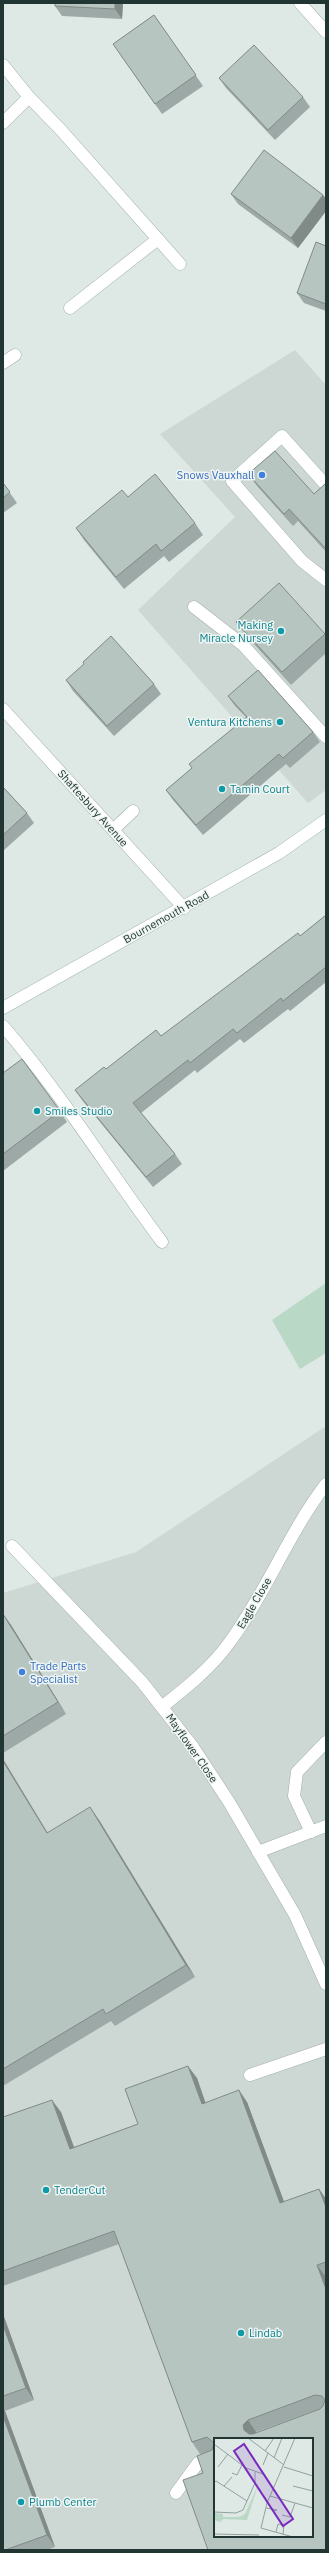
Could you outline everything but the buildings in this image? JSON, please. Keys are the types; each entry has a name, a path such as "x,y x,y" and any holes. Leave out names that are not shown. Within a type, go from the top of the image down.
{"street":[{"path":"300,3 326,32"},
{"path":"3,65 29,97 60,129 180,264"},
{"path":"3,123 29,97"},
{"path":"70,308 158,240"},
{"path":"3,363 15,355"},
{"path":"324,483 282,436 232,481 302,562 326,580"},
{"path":"194,607 243,645 326,737"},
{"name":"Shaftesbury Avenue","path":"3,709 184,908"},
{"path":"113,830 133,811"},
{"name":"Bournemouth Road","path":"3,1008 184,908 278,853 326,820"},
{"path":"3,1026 38,1066 116,1181 162,1242"},
{"name":"Eagle Close","path":"163,1706 211,1666 229,1644 246,1619 304,1514 326,1484"},
{"name":"Mayflower Close","path":"12,1546 79,1615 163,1706 229,1802 295,1916 326,1984"},
{"path":"311,1832 294,1796 297,1772 326,1742"},
{"path":"258,1852 326,1826"},
{"path":"250,2075 326,2050"},
{"path":"176,2493 198,2463 214,2457"}],"shaded area":[{"path":"295,350 326,385 326,790 308,803 138,610 235,517 160,434"},
{"path":"326,1426 326,2550 3,2550 3,1593 136,1552"}],"green space":[{"path":"326,1283 326,1353 300,1369 272,1320"}],"place":[{"name":"Snows Vauxhall","path":"262,475"},
{"name":"Making Miracle Nursey","path":"281,631"},
{"name":"Ventura Kitchens","path":"280,722"},
{"name":"Tamin Court","path":"222,789"},
{"name":"Smiles Studio","path":"37,1111"},
{"name":"Trade Parts Specialist","path":"22,1672"},
{"name":"TenderCut","path":"46,2190"},
{"name":"Lindab","path":"241,2333"},
{"name":"Plumb Center","path":"21,2502"}]}
